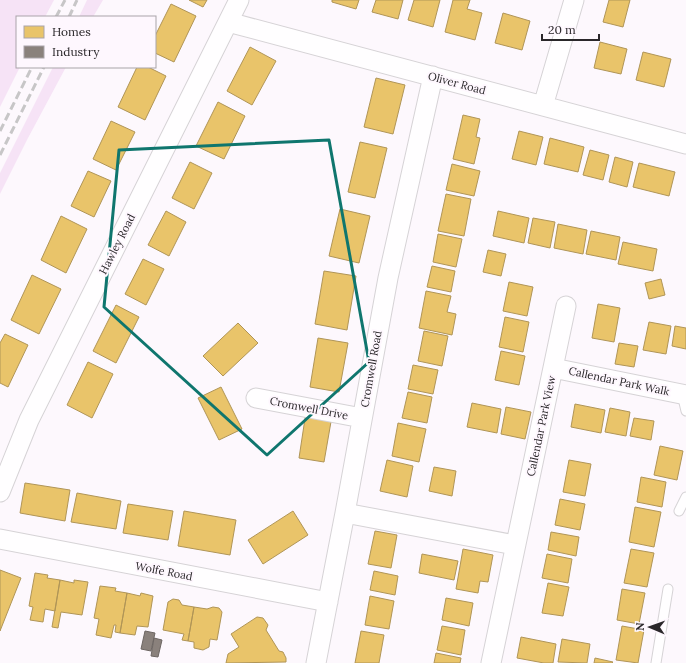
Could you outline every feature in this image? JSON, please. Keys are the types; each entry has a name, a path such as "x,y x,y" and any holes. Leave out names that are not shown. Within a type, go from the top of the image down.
{"street":[{"name":"Hawley Road","path":"0,492 29,420 239,0"},
{"path":"543,106 574,0"},
{"name":"Oliver Road","path":"228,22 686,144"},
{"name":"Cromwell Road","path":"316,663 388,278 433,76"},
{"name":"Callendar Park View","path":"490,663 566,306"},
{"name":"Callendar Park Walk","path":"553,368 685,400"},
{"name":"Cromwell Drive","path":"256,398 362,418"},
{"path":"345,513 515,545"},
{"name":"Wolfe Road","path":"0,539 328,602"}],"lane":[{"path":"678,511 686,496"},
{"path":"656,663 668,589"}],"highlighted area":[{"path":"329,140 369,362 267,455 104,307 119,150"}],"shaded area":[{"path":"0,0 54,0 46,16 16,16 16,68 20,68 0,107"},
{"path":"87,0 103,0 94,16 79,16"},
{"path":"52,68 65,68 0,194 0,173"}],"building: Homes":[{"path":"189,0 207,0 203,7"},
{"path":"332,0 359,0 356,9 332,2"},
{"path":"376,0 403,0 398,19 372,12"},
{"path":"414,0 440,0 433,27 408,20"},
{"path":"453,0 470,0 467,9 482,13 475,40 445,32"},
{"path":"609,0 630,0 623,27 603,22"},
{"path":"171,4 196,16 174,62 156,53 156,34"},
{"path":"503,13 530,21 522,50 495,43"},
{"path":"600,42 627,49 621,74 594,68"},
{"path":"250,47 276,61 252,105 227,91"},
{"path":"643,52 671,59 664,87 636,80"},
{"path":"137,68 150,68 166,76 145,120 118,107"},
{"path":"376,78 405,85 393,134 364,127"},
{"path":"218,102 245,116 224,159 196,146"},
{"path":"463,115 480,119 476,137 480,138 474,164 453,159"},
{"path":"111,121 135,132 116,170 93,159"},
{"path":"519,131 543,137 536,165 512,159"},
{"path":"550,138 584,147 578,172 544,164"},
{"path":"360,142 387,148 375,198 348,192"},
{"path":"590,150 609,155 603,180 583,175"},
{"path":"615,157 633,162 627,187 609,182"},
{"path":"190,162 212,173 194,209 172,198"},
{"path":"639,163 675,172 669,196 633,187"},
{"path":"452,164 480,171 474,196 446,190"},
{"path":"88,171 111,181 94,217 71,206"},
{"path":"446,194 471,199 464,236 438,231"},
{"path":"340,209 370,216 359,263 329,256"},
{"path":"166,211 186,222 169,256 148,245"},
{"path":"498,211 529,218 524,243 493,236"},
{"path":"61,216 87,229 66,273 41,260"},
{"path":"533,218 555,222 550,248 528,243"},
{"path":"558,224 587,230 583,254 554,248"},
{"path":"591,231 620,237 616,260 586,254"},
{"path":"438,234 462,239 456,267 433,262"},
{"path":"623,242 657,249 653,271 618,264"},
{"path":"488,250 506,254 501,276 483,272"},
{"path":"143,259 164,269 146,305 125,294"},
{"path":"432,266 455,271 451,292 427,287"},
{"path":"324,271 356,276 347,330 315,324"},
{"path":"32,275 61,289 39,334 11,320"},
{"path":"661,279 665,295 649,299 645,283"},
{"path":"509,282 533,287 527,316 503,311"},
{"path":"426,291 451,296 447,312 456,314 452,335 419,328"},
{"path":"598,304 620,308 614,342 592,338"},
{"path":"116,305 139,317 116,363 93,351"},
{"path":"505,317 529,322 523,352 499,347"},
{"path":"649,322 671,326 666,354 643,350"},
{"path":"238,323 258,343 223,376 203,356"},
{"path":"675,326 686,328 686,349 672,346"},
{"path":"424,331 448,336 442,366 418,361"},
{"path":"5,334 28,345 8,387 0,383 0,343"},
{"path":"318,338 348,343 339,392 310,387"},
{"path":"619,343 638,346 634,367 615,364"},
{"path":"501,351 525,356 519,385 495,380"},
{"path":"88,362 113,374 92,418 67,405"},
{"path":"413,365 438,370 433,394 408,389"},
{"path":"221,387 242,429 219,440 198,398"},
{"path":"408,392 432,397 427,423 402,418"},
{"path":"472,403 501,409 497,433 467,427"},
{"path":"575,404 605,410 601,433 571,427"},
{"path":"506,407 531,412 525,439 501,434"},
{"path":"610,408 630,412 626,436 605,432"},
{"path":"306,412 332,416 324,462 299,458"},
{"path":"634,418 654,421 651,440 630,436"},
{"path":"398,423 426,429 419,462 392,456"},
{"path":"660,446 683,451 677,480 654,475"},
{"path":"387,460 413,466 407,497 380,491"},
{"path":"569,460 591,464 585,496 563,492"},
{"path":"434,467 456,471 452,496 429,491"},
{"path":"641,477 666,482 662,507 637,502"},
{"path":"25,483 70,490 65,521 20,513"},
{"path":"77,493 121,501 116,529 71,522"},
{"path":"560,499 585,504 580,530 555,525"},
{"path":"128,504 173,511 168,540 123,533"},
{"path":"635,507 661,512 654,547 629,542"},
{"path":"184,511 236,520 230,555 178,546"},
{"path":"293,511 308,535 263,564 248,540"},
{"path":"375,531 397,535 391,568 368,564"},
{"path":"551,532 579,537 576,556 548,550"},
{"path":"463,549 493,555 488,582 480,581 478,593 456,589"},
{"path":"631,549 654,553 647,587 624,583"},
{"path":"422,554 458,561 454,580 419,573"},
{"path":"547,554 572,559 568,583 542,578"},
{"path":"0,570 21,578 0,631"},
{"path":"374,571 398,576 395,595 370,590"},
{"path":"35,573 48,575 47,578 60,580 55,611 45,609 43,622 30,620 33,607 29,606"},
{"path":"60,580 74,583 74,580 88,582 82,615 61,612 58,628 52,627"},
{"path":"548,583 569,587 563,616 542,613"},
{"path":"100,586 116,588 115,591 127,593 120,633 115,632 116,625 114,625 111,638 96,635 99,619 94,618"},
{"path":"622,589 645,593 639,624 617,620"},
{"path":"127,593 140,596 141,593 153,596 148,627 137,626 135,635 120,633"},
{"path":"370,596 394,601 389,629 365,625"},
{"path":"446,598 473,603 469,626 442,620"},
{"path":"173,599 179,600 182,605 194,607 188,641 182,640 184,634 163,630 168,602"},
{"path":"194,607 207,609 213,607 219,608 222,612 217,640 210,639 209,647 203,650 194,648 194,642 188,641"},
{"path":"257,617 263,618 268,625 266,630 279,651 283,652 286,662 226,663 228,654 239,647 231,634"},
{"path":"442,626 465,630 461,655 437,650"},
{"path":"622,626 644,630 638,663 616,660"},
{"path":"361,631 384,635 379,663 355,663"},
{"path":"521,637 556,644 553,663 544,663 517,658"},
{"path":"562,639 590,644 587,663 558,662"},
{"path":"436,653 461,658 460,663 434,663"},
{"path":"595,658 613,662 594,663"}],"building: Industry":[{"path":"145,631 155,633 151,651 141,649"},
{"path":"154,638 162,640 158,657 151,656"}],"railway":[{"path":"57,16 65,0"},
{"path":"69,16 77,0"},
{"path":"0,131 32,68"},
{"path":"0,155 44,68"}]}
